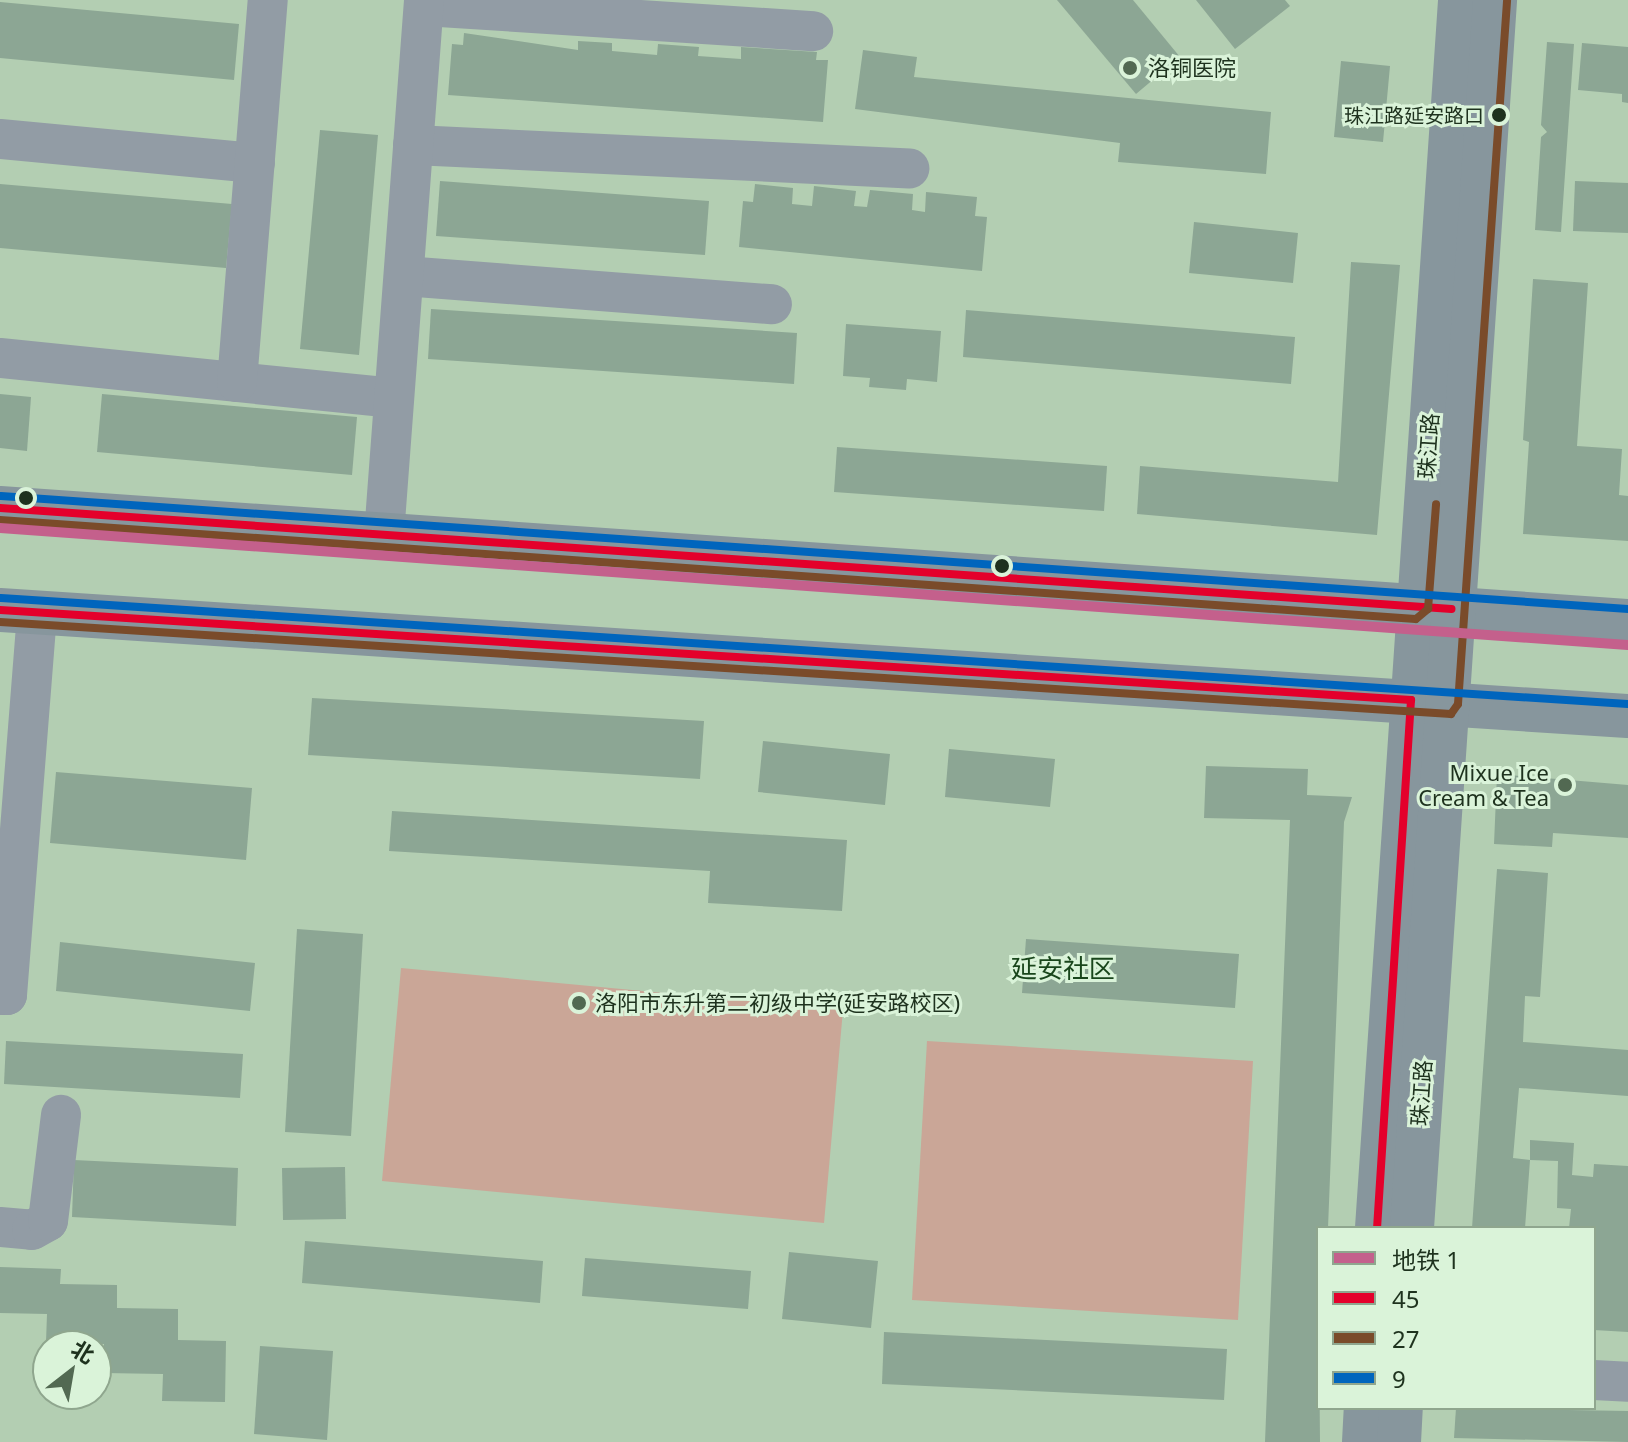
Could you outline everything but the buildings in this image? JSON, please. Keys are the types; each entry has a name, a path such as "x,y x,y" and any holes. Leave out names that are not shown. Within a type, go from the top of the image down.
{"main road":[{"name":"珠江路","path":"1412,1226 1429,701 1460,0"},
{"name":"珠江路","path":"1434,608 1495,0"},
{"path":"0,508 1628,621"},
{"path":"18,611 1628,716"},
{"name":"珠江路","path":"1377,1226 1429,701"},
{"path":"1364,1442 1366,1410"},
{"path":"1399,1442 1401,1410"}],"street":[{"path":"237,382 268,0"},
{"path":"384,535 424,3 813,31"},
{"path":"0,139 255,163"},
{"path":"413,145 909,168"},
{"path":"404,276 772,304"},
{"path":"0,358 394,398"},
{"path":"0,995 7,995 18,611"},
{"path":"0,1227 32,1230 48,1221 61,1115"},
{"path":"1596,1380 1628,1382"}],"shaded area":[{"path":"401,968 843,1010 824,1223 382,1181"},
{"path":"927,1041 1253,1061 1238,1320 912,1300"}],"metro line":[{"name":"1","path":"0,528 1628,645"}],"transit line":[{"name":"27","path":"0,622 1451,714 1458,704 1507,1"},
{"name":"9","path":"1,496 1628,609"},
{"name":"27","path":"0,520 1416,619 1428,609 1436,504"},
{"name":"45","path":"0,508 1451,609"},
{"name":"9","path":"1,598 1628,704"},
{"name":"45","path":"0,610 1411,700 1377,1226"}],"place":[{"name":"洛铜医院","path":"1130,68"},
{"name":"珠江路延安路口","path":"1499,115"},
{"name":"Mixue Ice Cream & Tea","path":"1565,785"},
{"name":"洛阳市东升第二初级中学(延安路校区)","path":"579,1003"}],"district":[{"name":"延安社区","path":"1063,969"}]}
